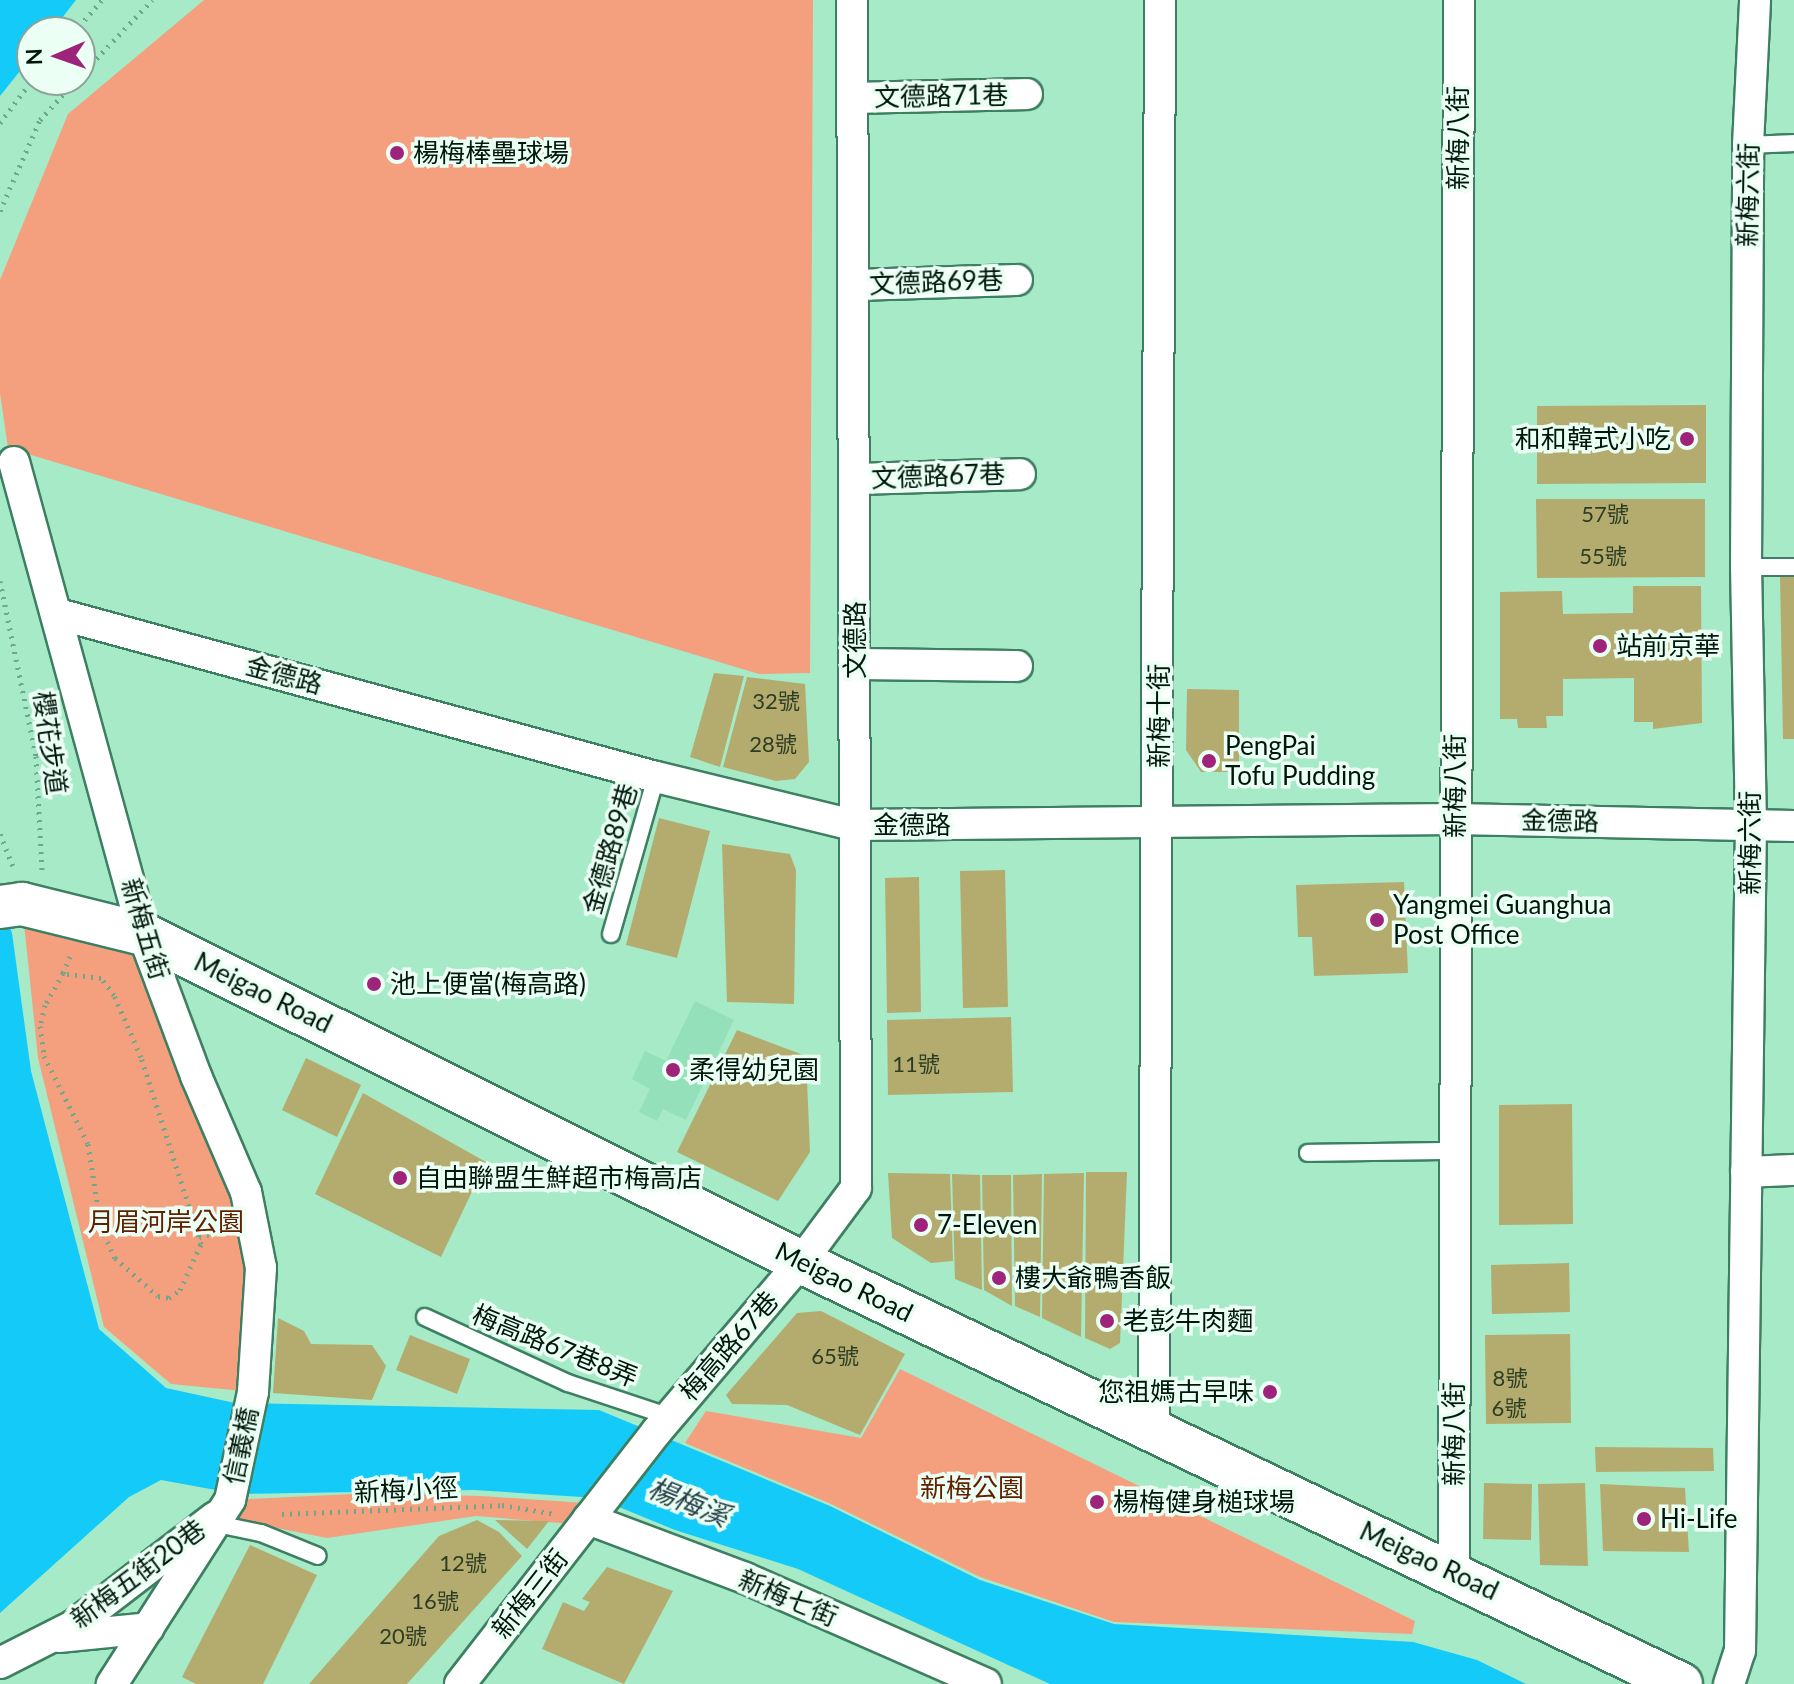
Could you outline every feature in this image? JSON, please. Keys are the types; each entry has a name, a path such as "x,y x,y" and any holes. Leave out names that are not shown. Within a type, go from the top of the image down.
{"street":[{"name":"文德路","path":"801,1262 856,1188 853,825 855,98 852,0"},
{"name":"新梅十街","path":"1154,1432 1159,825 1160,0"},
{"name":"新梅八街","path":"1454,1571 1459,0"},
{"name":"新梅六街","path":"1729,1684 1740,1651 1751,826 1746,567 1748,145 1755,0"},
{"name":"文德路71巷","path":"855,98 1027,94"},
{"name":"文德路69巷","path":"855,285 1017,280"},
{"name":"新梅五街","path":"14,462 143,934 196,1076 246,1192 261,1268 253,1392"},
{"name":"文德路67巷","path":"855,479 1020,474"},
{"name":"金德路","path":"58,614 656,777 853,825 1159,825 1455,819 1794,826"},
{"path":"855,664 1017,666"},
{"name":"Meigao Road","path":"39,910 143,934 801,1262 1154,1432 1454,1571 1681,1684"},
{"path":"1746,1172 1794,1170"},
{"name":"梅高路67巷","path":"594,1512 662,1423 801,1262"},
{"name":"信義橋","path":"224,1511 253,1392"},
{"path":"112,1684 224,1511"},
{"name":"新梅五街20巷","path":"0,1663 73,1626 224,1511"},
{"name":"新梅三街","path":"460,1684 594,1512"},
{"name":"新梅七街","path":"594,1512 986,1684"},
{"name":"新梅五街20巷","path":"49,1638 149,1628"}],"lane":[{"path":"1748,145 1794,143"},
{"path":"1746,567 1794,567"},
{"name":"金德路89巷","path":"611,934 656,777"},
{"path":"1308,1153 1454,1151"},
{"name":"梅高路67巷8弄","path":"425,1317 662,1423"},
{"path":"224,1511 261,1533 318,1556"}],"path":[{"path":"88,16 102,0"},
{"path":"96,59 152,0"},
{"path":"0,123 20,96"},
{"path":"0,211 40,120 62,96"},
{"name":"櫻花步道","path":"0,581 36,756 41,867 39,910"},
{"path":"39,910 63,973 40,1026 44,1056 88,1144 101,1227 115,1258 158,1296 169,1298 180,1290 201,1244 182,1182 141,1057 114,995 101,978 63,973"},
{"name":"新梅小徑","path":"224,1511 362,1514 502,1505 594,1512"}],"shaded area":[{"name":"柔得幼兒園","path":"695,1001 734,1020 686,1120 663,1109 657,1121 639,1112 650,1089 632,1079 645,1051 666,1061"}],"green space":[{"path":"204,0 813,0 810,673 759,674 8,448 0,393 0,280 68,114 89,96 96,96 96,91"},
{"name":"月眉河岸公園","path":"22,904 143,934 246,1192 253,1392 171,1384 104,1327 38,1058"},
{"name":"新梅公園","path":"900,1369 1415,1621 1412,1634 1114,1622 980,1577 831,1504 685,1443 706,1411 861,1438"},
{"path":"373,1493 600,1504 584,1525 476,1516 327,1538 221,1517 230,1500"}],"water":[{"path":"0,0 76,0 64,16 16,16 16,76 0,96"},
{"name":"楊梅溪","path":"0,899 12,933 31,1071 99,1329 166,1388 235,1403 599,1410 830,1506 980,1580 1114,1624 1413,1642 1477,1660 1526,1684 1050,1684 798,1569 675,1530 597,1498 474,1490 238,1494 161,1480 129,1497 0,1613"}],"building":[{"path":"1706,405 1706,483 1537,484 1537,406"},
{"path":"1536,499 1705,499 1705,577 1537,578"},
{"path":"1780,577 1794,577 1794,739 1783,739"},
{"name":"站前京華","path":"1633,586 1701,586 1702,723 1653,729 1653,722 1634,722 1634,678 1563,679 1563,716 1546,716 1547,728 1518,728 1517,719 1500,719 1500,592 1562,591 1563,614 1633,613"},
{"path":"714,673 744,676 720,767 690,757"},
{"path":"747,677 805,684 809,762 795,779 776,781 723,767"},
{"path":"1187,689 1239,690 1239,772 1201,772 1186,750"},
{"path":"659,818 710,831 677,958 626,945"},
{"path":"722,844 790,854 796,870 794,1004 727,1002"},
{"path":"1005,870 1008,1007 963,1008 960,871"},
{"path":"919,877 921,1012 887,1013 885,878"},
{"path":"1404,882 1408,973 1314,976 1312,937 1298,937 1296,885"},
{"path":"1011,1017 1013,1092 888,1095 887,1020"},
{"path":"737,1030 806,1056 810,1152 778,1201 677,1152"},
{"path":"306,1058 361,1085 337,1137 282,1110"},
{"name":"自由聯盟生鮮超市梅高店","path":"363,1093 486,1162 441,1257 315,1194"},
{"path":"1572,1104 1573,1224 1499,1225 1499,1105"},
{"path":"1086,1172 1127,1172 1120,1343 1110,1349 1085,1338"},
{"name":"7-Eleven","path":"888,1173 950,1174 953,1261 931,1263 892,1238"},
{"path":"1084,1173 1081,1337 1042,1318 1044,1174"},
{"path":"952,1174 980,1175 982,1290 955,1279"},
{"path":"1042,1174 1040,1317 1015,1306 1013,1175"},
{"path":"982,1175 1011,1175 1012,1306 984,1290"},
{"path":"1569,1263 1570,1312 1492,1314 1491,1265"},
{"path":"821,1311 905,1354 860,1435 787,1405 732,1404 726,1395 797,1313"},
{"path":"278,1318 304,1331 311,1344 372,1345 386,1366 372,1400 273,1393"},
{"path":"1570,1334 1571,1423 1486,1424 1485,1335"},
{"path":"410,1335 470,1359 457,1394 396,1370"},
{"path":"1595,1447 1713,1448 1714,1471 1596,1472"},
{"path":"1484,1483 1532,1484 1531,1540 1483,1539"},
{"path":"1585,1483 1588,1566 1540,1565 1538,1484"},
{"name":"Hi-Life","path":"1600,1484 1685,1488 1689,1552 1603,1551"},
{"path":"477,1520 499,1532 522,1556 407,1684 309,1684 439,1536"},
{"path":"495,1520 549,1521 527,1549"},
{"path":"250,1545 317,1575 263,1684 196,1684 182,1677"},
{"path":"607,1567 673,1591 624,1684 542,1649 563,1602 584,1611 590,1602 582,1599"}],"place":[{"name":"楊梅棒壘球場","path":"397,153"},
{"name":"和和韓式小吃","path":"1687,439"},
{"name":"站前京華","path":"1600,646"},
{"name":"PengPai Tofu Pudding","path":"1209,761"},
{"name":"Yangmei Guanghua Post Office","path":"1377,920"},
{"name":"池上便當(梅高路)","path":"374,984"},
{"name":"柔得幼兒園","path":"673,1070"},
{"name":"自由聯盟生鮮超市梅高店","path":"400,1178"},
{"name":"7-Eleven","path":"921,1225"},
{"name":"樓大爺鴨香飯","path":"999,1278"},
{"name":"老彭牛肉麵","path":"1107,1321"},
{"name":"您祖媽古早味","path":"1270,1392"},
{"name":"楊梅健身槌球場","path":"1097,1502"},
{"name":"Hi-Life","path":"1644,1519"}]}
